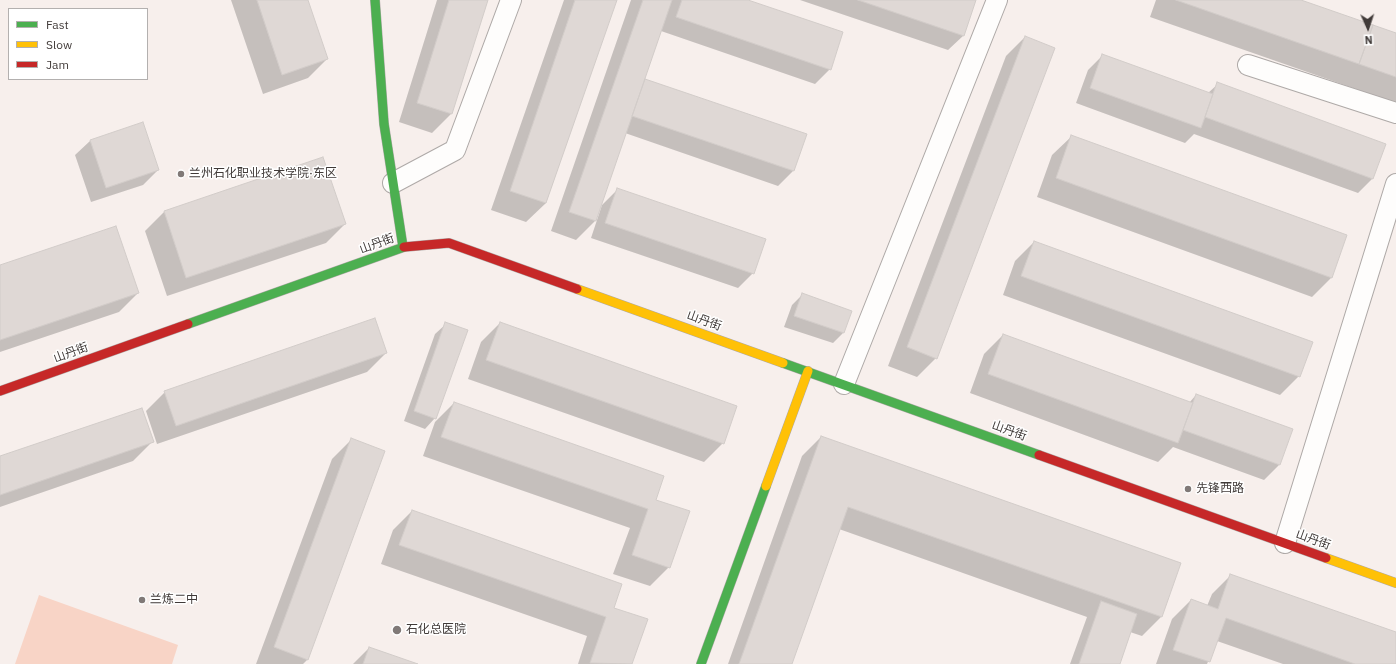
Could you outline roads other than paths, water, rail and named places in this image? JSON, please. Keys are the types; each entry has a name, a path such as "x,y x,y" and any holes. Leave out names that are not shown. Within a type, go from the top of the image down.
{"street":[{"path":"375,0 384,124 403,248"},
{"path":"393,183 455,150 511,0"},
{"path":"844,384 997,0"},
{"path":"1248,65 1396,113"},
{"path":"1285,543 1396,184"},
{"name":"山丹街","path":"0,391 403,248 450,243 1396,583"},
{"path":"702,664 808,372"}],"place":[{"name":"兰州石化职业技术学院·东区","path":"181,174"},
{"name":"先锋西路","path":"1188,489"},
{"name":"兰炼二中","path":"142,600"},
{"name":"石化总医院","path":"397,630"}]}
